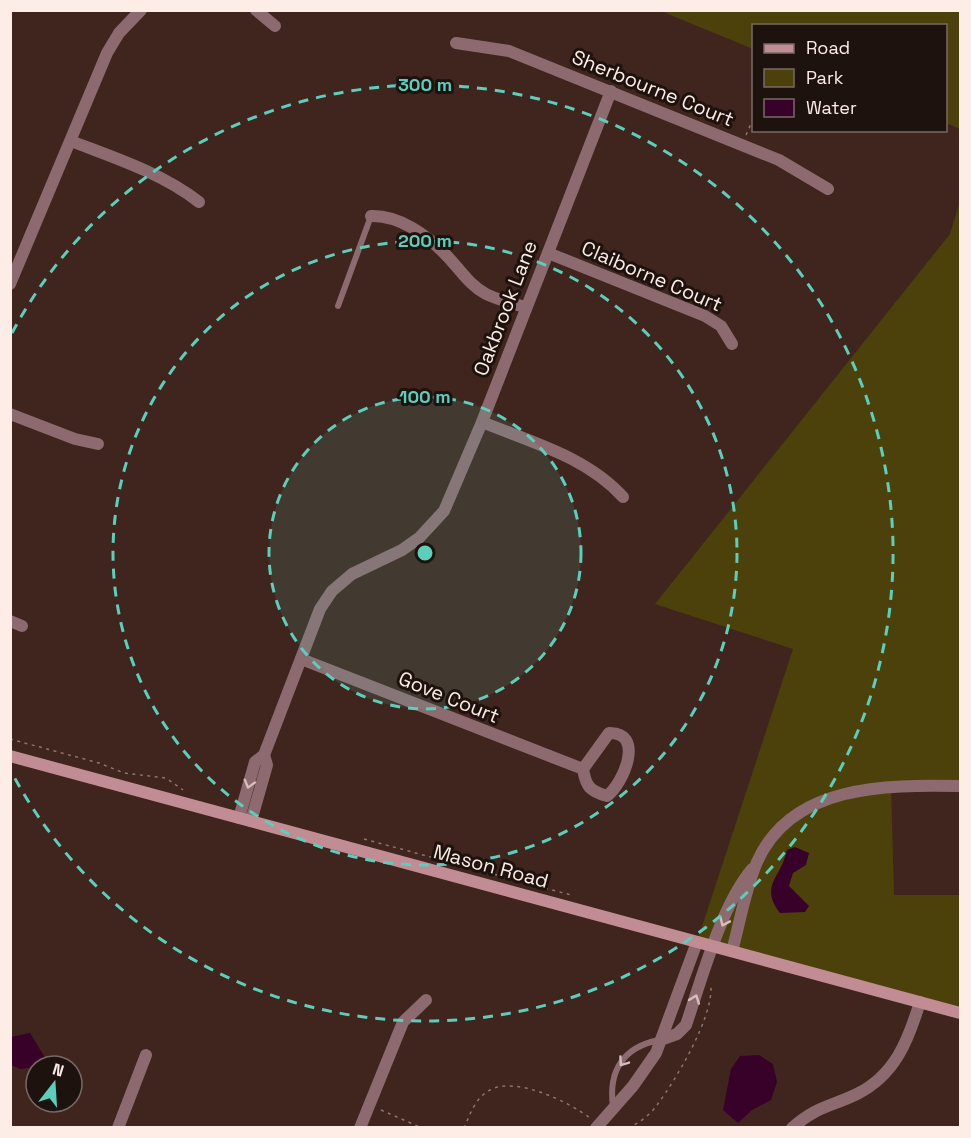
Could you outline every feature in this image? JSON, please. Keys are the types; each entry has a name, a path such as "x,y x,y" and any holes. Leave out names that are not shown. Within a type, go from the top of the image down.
{"main road":[{"name":"Mason Road","path":"10,756 960,1013"}],"street":[{"path":"11,280 107,53 119,33 141,10"},
{"path":"256,10 275,26"},
{"name":"Sherbourne Court","path":"456,43 509,51 779,160 828,189"},
{"name":"Oakbrook Lane","path":"245,820 267,765 264,755 320,609 332,591 352,574 402,550 419,538 444,511 482,422 610,91"},
{"path":"71,141 160,177 181,188 199,202"},
{"path":"371,216 385,215 398,219 445,254 464,276 485,293 525,307"},
{"name":"Claiborne Court","path":"548,253 705,316 721,326 732,344"},
{"path":"10,414 75,440 99,444"},
{"path":"482,422 590,467 623,497"},
{"name":"Gove Court","path":"301,659 583,769"},
{"path":"620,732 626,737 630,750 615,790 607,796 591,791 585,783 583,769 609,733 620,732"},
{"path":"732,951 757,863 764,849 786,825 833,797 871,787 960,786"},
{"path":"663,1039 677,1034 686,1025 714,946 742,881 757,863"},
{"path":"597,1126 647,1067 663,1039 697,942"},
{"path":"360,1128 403,1022 426,1000"},
{"path":"792,1128 809,1113 873,1085 889,1070 909,1038 920,1002"},
{"path":"118,1128 146,1055"}],"lane":[{"path":"338,306 371,216"},
{"path":"614,1108 611,1087 620,1065 638,1046 663,1039"}],"path":[{"path":"743,145 752,120"},
{"path":"10,739 99,763 124,773 166,778 190,792"},
{"path":"628,1128 638,1123 656,1107 692,1049 710,1006 711,980"},
{"path":"464,1128 479,1098 490,1089 509,1084 550,1096 582,1112 597,1126"},
{"path":"369,1105 422,1128"}],"green space":[{"path":"661,11 960,11 960,129 947,123 947,24 752,24 752,49"},
{"path":"960,201 960,786 891,787 894,895 960,895 960,1013 697,942 793,649 655,604 950,234"}],"water":[{"path":"795,847 809,853 806,865 793,873 789,886 809,906 805,912 780,913 771,896 771,889 787,850"},
{"path":"30,1033 43,1054 24,1054 24,1069 11,1065 11,1037"},
{"path":"759,1055 773,1064 777,1082 771,1100 752,1110 738,1123 723,1110 731,1069 740,1056"}]}
